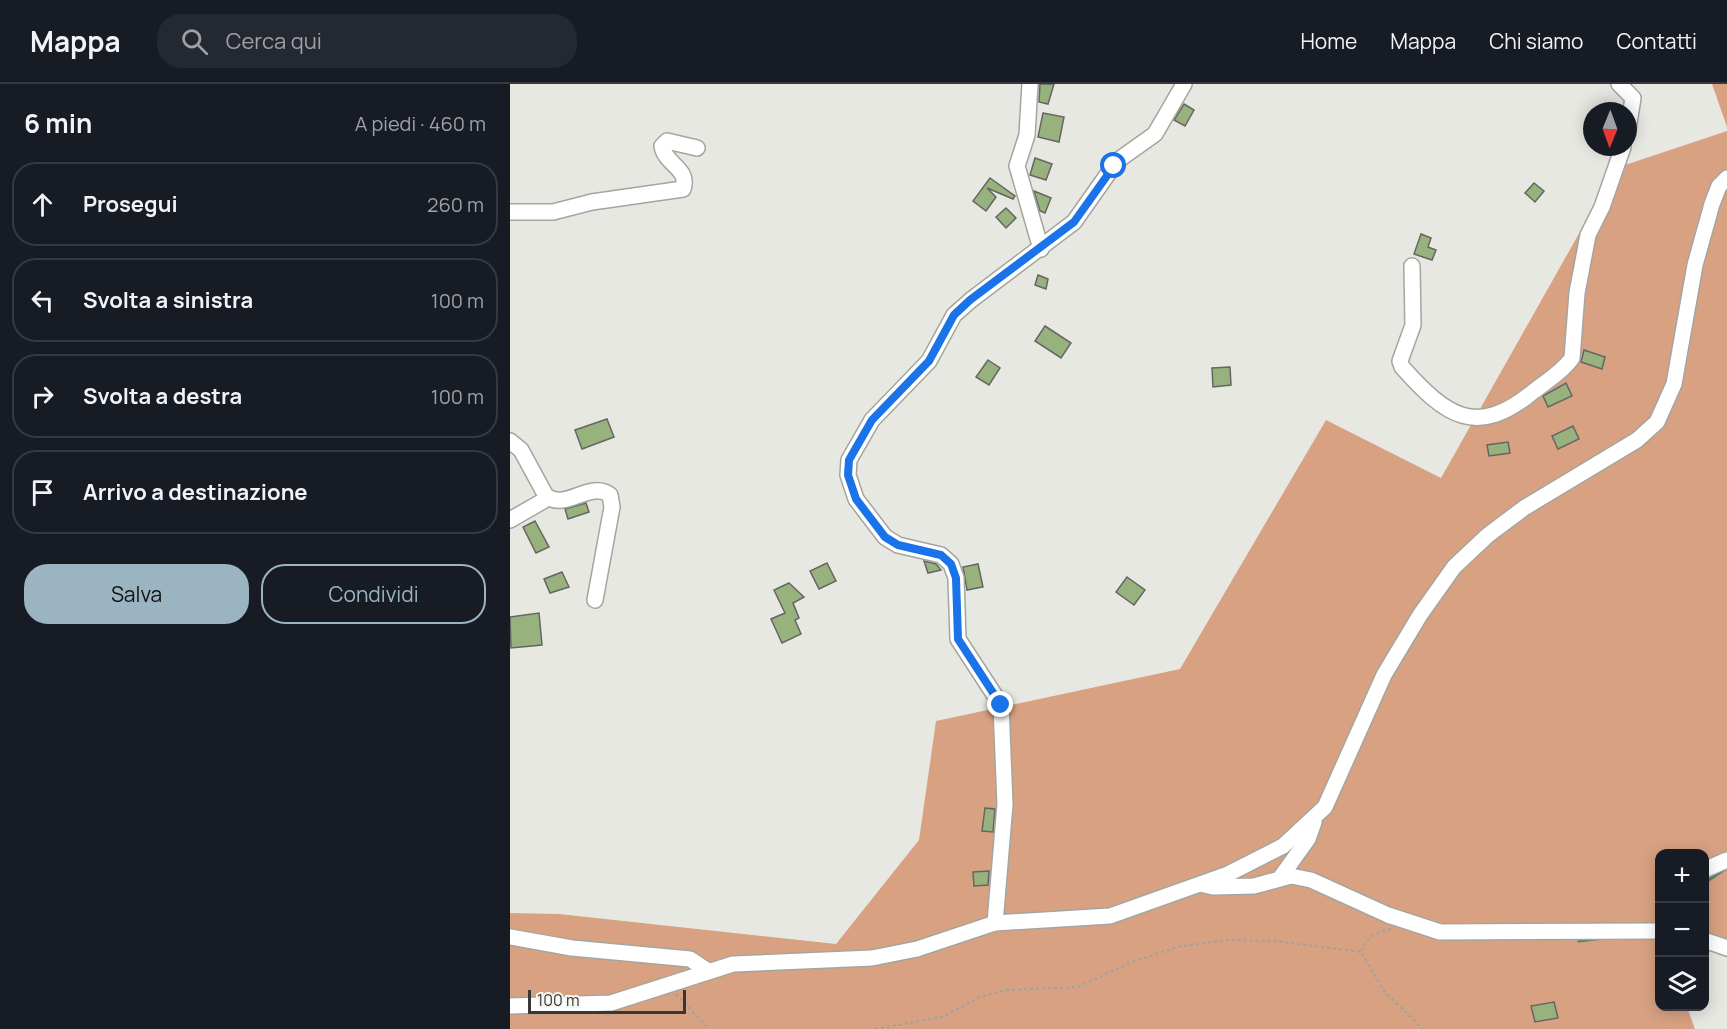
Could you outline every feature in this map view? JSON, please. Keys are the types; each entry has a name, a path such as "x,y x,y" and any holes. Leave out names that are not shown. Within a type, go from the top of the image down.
{"street":[{"path":"1030,84 1027,135 1017,166 1041,249"},
{"path":"994,923 1005,804 1001,705 958,639 956,578 951,564 941,555 898,545 885,537 856,499 850,484 848,467 852,452 865,429 879,411 923,368 954,315 970,300 1041,249 1074,222 1122,155 1155,134 1184,84"},
{"path":"1619,84 1633,98 1632,102"},
{"path":"510,212 553,212 592,202 683,189 686,181 683,173 663,155 662,146 667,141 698,148"},
{"path":"1412,266 1413,325 1400,362 1402,367 1429,397 1467,417 1481,419 1514,408 1572,358 1577,293 1588,236 1602,207 1620,156"},
{"path":"510,1006 611,1003 670,986 708,971 751,962 872,958 917,949 994,923 1110,916 1199,884 1267,856 1314,819 1334,791 1384,675 1420,615 1454,567 1524,508 1637,440 1657,422 1674,384 1695,265 1712,204 1719,186 1727,178"},
{"path":"510,441 521,450 546,496 559,501 597,490 604,490 610,495 612,507 595,600"},
{"path":"510,520 543,501 546,496"},
{"path":"1280,878 1308,839 1314,819"},
{"path":"1709,868 1727,860"},
{"path":"1199,884 1213,887 1254,886 1280,878 1311,880 1388,915 1440,932 1655,931"},
{"path":"510,937 572,948 690,959 708,971"},
{"path":"1709,942 1727,948"}],"path":[{"path":"1361,952 1365,941 1379,932 1396,928"},
{"path":"875,1029 942,1017 980,997 1006,990 1078,987 1129,963 1176,947 1226,940 1274,941 1361,952"},
{"path":"1361,952 1384,991 1423,1029"},
{"path":"670,986 683,1004 709,1029"}],"shaded area":[{"path":"1712,84 1727,84 1727,127"},
{"path":"1727,131 1727,944 1709,937 1709,849 1655,849 1655,1011 1688,1011 1695,1029 510,1029 510,913 559,914 836,944 919,840 936,721 1180,669 1326,420 1441,478 1616,168"}],"building":[{"path":"1040,84 1054,84 1048,104 1039,102"},
{"path":"1184,104 1194,110 1185,126 1174,120"},
{"path":"1043,113 1064,117 1059,142 1038,137"},
{"path":"1035,158 1052,164 1046,180 1030,175"},
{"path":"990,178 1015,196 1013,199 987,188 996,197 986,211 973,201"},
{"path":"1534,183 1544,191 1535,202 1525,193"},
{"path":"1034,191 1051,198 1045,213 1040,211"},
{"path":"1006,208 1016,218 1006,228 996,217"},
{"path":"1421,234 1431,238 1428,247 1436,250 1432,260 1414,254"},
{"path":"1038,275 1048,279 1046,289 1035,285"},
{"path":"1045,326 1071,343 1061,358 1035,341"},
{"path":"1584,350 1605,357 1602,369 1581,362"},
{"path":"988,360 1000,368 989,385 976,377"},
{"path":"1230,367 1231,385 1213,387 1212,368"},
{"path":"1566,383 1572,396 1548,407 1543,396"},
{"path":"607,419 614,437 582,449 575,430"},
{"path":"1573,426 1579,439 1558,449 1552,436"},
{"path":"1508,442 1510,453 1489,456 1487,445"},
{"path":"586,503 589,512 568,519 565,509"},
{"path":"535,521 549,547 536,553 523,527"},
{"path":"924,561 936,564 941,570 928,573"},
{"path":"827,563 836,581 819,589 810,571"},
{"path":"978,564 983,587 967,590 963,567"},
{"path":"562,572 569,587 550,593 544,579"},
{"path":"1127,577 1145,590 1134,605 1116,592"},
{"path":"789,583 804,597 793,603 799,618 795,620 801,634 782,643 771,619 785,613 774,590"},
{"path":"539,613 542,645 511,648 510,617"},
{"path":"985,808 995,809 993,832 982,831"},
{"path":"989,871 988,885 974,886 973,872"},
{"path":"1554,1002 1558,1018 1535,1022 1531,1006"}],"waterway":[{"path":"1709,880 1727,868"},
{"path":"1579,941 1604,938"}],"route":[{"path":"1001,705 994,690 962,648 958,639 956,578 951,564 941,555 898,545 885,537 856,499 848,475 849,460 865,429 879,411 917,376 929,361 954,315 970,300 1041,249 1074,222 1114,166"}]}
